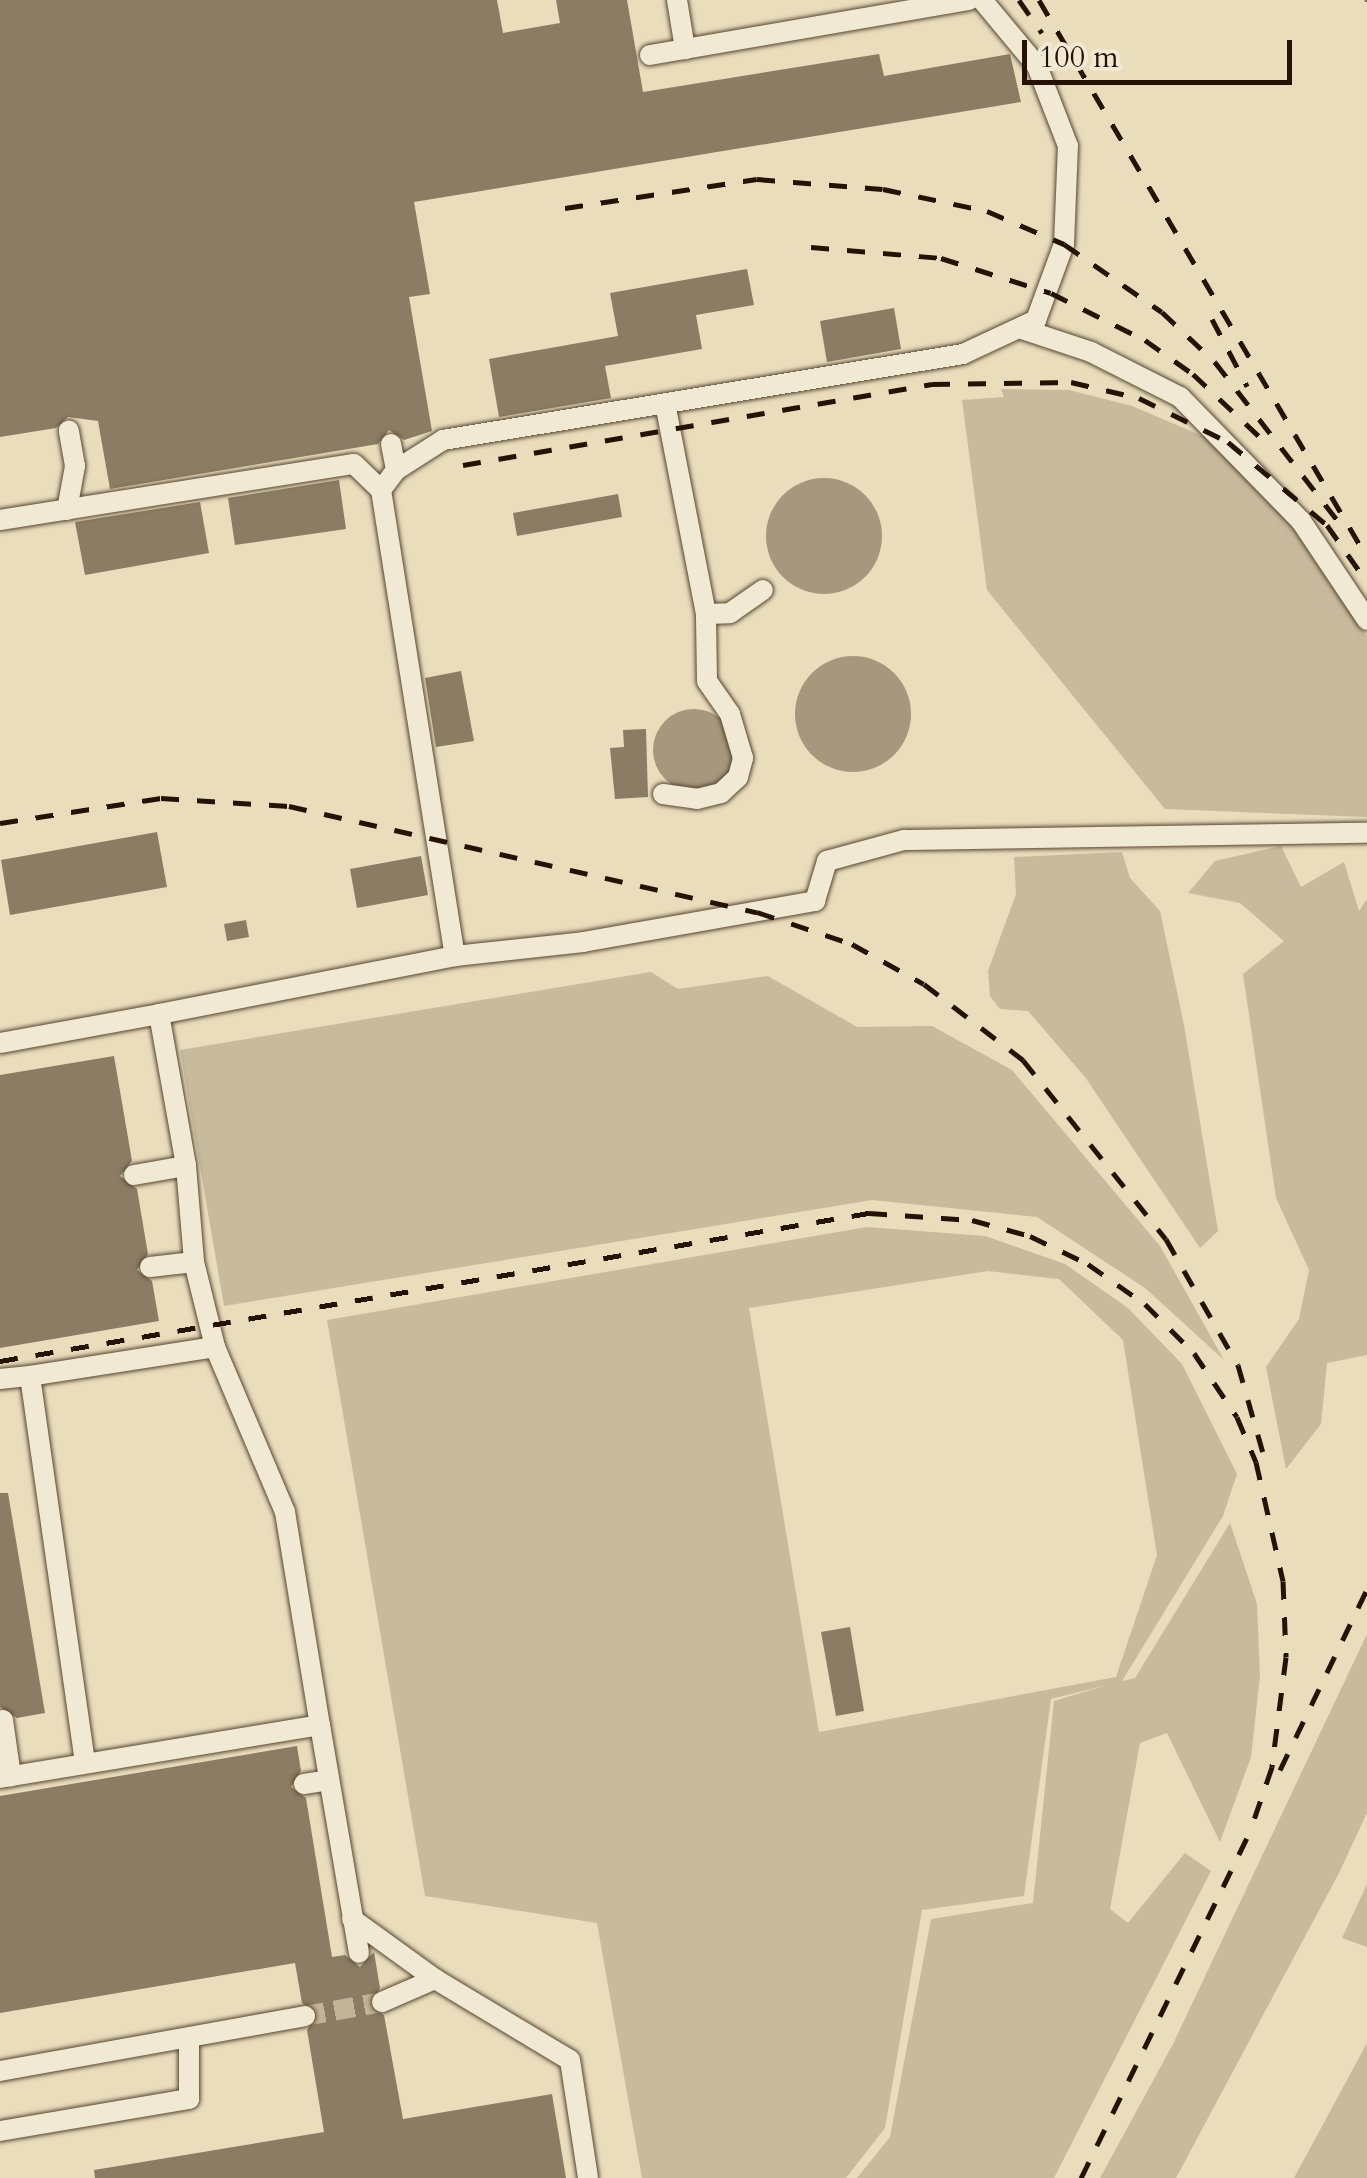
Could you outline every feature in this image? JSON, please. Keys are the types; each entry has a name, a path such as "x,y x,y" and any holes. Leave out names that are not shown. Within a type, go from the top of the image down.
{"lane":[{"path":"676,0 685,49"},
{"path":"650,55 969,0"},
{"path":"381,490 396,470 443,440 666,408 963,354 1022,330 1046,306 1064,244 1068,146 1038,66 982,0"},
{"path":"1022,330 1092,352 1180,397 1301,520 1367,620"},
{"path":"663,794 696,799 721,793 738,777 743,758 730,714 708,681 706,614 666,408"},
{"path":"67,510 75,466 69,430"},
{"path":"391,444 396,470"},
{"path":"0,520 354,464 381,490 456,956"},
{"path":"706,614 730,613 763,590"},
{"path":"0,1043 456,956 584,942 815,901 827,861 904,840 1367,833"},
{"path":"159,1014 186,1166 194,1262 215,1348 284,1512 359,1953"},
{"path":"134,1175 186,1166"},
{"path":"150,1267 194,1262"},
{"path":"0,1379 215,1348"},
{"path":"30,1376 85,1764"},
{"path":"2,1720 6,1777 320,1725"},
{"path":"304,1784 329,1780"},
{"path":"352,1919 435,1979 570,2060 588,2178"},
{"path":"382,2002 435,1979"},
{"path":"0,2071 189,2040 305,2016"},
{"path":"0,2130 189,2100 189,2040"}],"shaded area":[{"path":"1001,389 1069,390 1132,406 1205,437 1286,517 1367,636 1367,817 1165,809 987,590 962,400 1004,397"},
{"path":"824,478 846,482 865,495 878,514 882,536 878,558 865,577 846,590 824,594 802,590 783,577 770,558 766,536 770,514 783,495 802,482"},
{"path":"853,656 875,660 894,673 907,692 911,714 907,736 894,755 875,768 853,772 831,768 812,755 799,736 795,714 799,692 812,673 831,660"},
{"path":"694,709 710,712 723,721 732,734 732,766 723,779 710,788 694,791 678,788 665,779 656,766 653,750 656,734 665,721 678,712"},
{"path":"1281,846 1301,887 1344,862 1359,911 1367,899 1367,1355 1327,1363 1321,1424 1286,1469 1266,1367 1299,1319 1309,1270 1276,1198 1243,974 1284,941 1240,903 1188,893 1215,861"},
{"path":"1122,852 1130,878 1160,911 1184,1025 1218,1231 1200,1248 1085,1077 1028,1011 1000,1009 990,996 988,971 1016,894 1014,857"},
{"path":"651,972 678,989 768,976 857,1027 932,1026 1012,1070 1160,1246 1224,1360 1145,1288 1037,1217 872,1200 224,1306 180,1050"},
{"path":"867,1227 985,1236 1065,1264 1128,1308 1182,1364 1237,1474 1223,1516 1122,1681 1135,1678 1230,1523 1257,1604 1260,1676 1251,1757 1220,1842 1167,1733 1140,1743 1110,1909 1128,1923 1185,1853 1211,1871 1054,2178 857,2178 890,2137 931,1919 1033,1903 1054,1701 1107,1685 1051,1699 1024,1896 922,1910 885,2128 846,2178 642,2178 597,1923 425,1896 327,1320","holes":["988,1271 1059,1279 1123,1340 1157,1555 1116,1677 819,1732 749,1308"]},
{"path":"1367,1634 1367,1813 1339,1873 1176,2178 1100,2178 1173,2044"},
{"path":"1367,1884 1367,1947 1342,1938"},
{"path":"1367,2043 1367,2178 1294,2178"}],"building":[{"path":"0,0 497,0 503,33 560,23 556,0 627,0 643,92 879,54 884,76 1010,54 1021,102 414,202 430,294 409,297 432,431 404,440 389,430 378,444 110,489 98,421 68,417 56,428 0,437"},
{"path":"747,269 754,305 696,315 702,349 605,366 611,398 499,417 489,359 618,336 610,293"},
{"path":"894,308 901,349 827,362 820,321"},
{"path":"339,480 346,529 235,545 228,498"},
{"path":"618,494 622,517 517,536 513,513"},
{"path":"200,502 209,553 85,575 75,522"},
{"path":"461,671 474,741 436,747 425,678"},
{"path":"646,729 648,797 615,799 610,748 624,747 623,730"},
{"path":"157,832 167,887 10,915 1,860"},
{"path":"421,856 428,895 357,908 350,869"},
{"path":"246,920 249,937 227,941 224,924"},
{"path":"114,1056 132,1161 120,1176 137,1189 148,1254 137,1270 152,1281 159,1321 0,1348 0,1075"},
{"path":"0,1493 8,1493 45,1713 17,1718 0,1707"},
{"path":"850,1627 864,1711 836,1716 821,1632"},
{"path":"297,1746 301,1771 291,1787 306,1798 332,1957 345,1955 360,1967 374,1952 380,1988 369,2007 384,2015 403,2119 552,2094 566,2178 95,2178 94,2170 324,2132 307,2030 318,2013 302,2003 295,1963 0,2013 0,1796"}],"tunnel":[{"path":"305,2016 382,2002"}],"railway":[{"path":"1019,0 1042,33"},
{"path":"1039,0 1367,557"},
{"path":"565,208 757,179 883,189 987,211 1064,244 1162,312 1215,362 1338,521"},
{"path":"811,247 941,258 1051,293 1145,340 1193,374 1262,439"},
{"path":"1212,319 1247,386"},
{"path":"463,465 932,384 1071,382 1139,398 1228,442 1327,525 1367,582"},
{"path":"0,823 161,798 289,806 757,912 852,944 924,984 1023,1060 1166,1239 1238,1365 1267,1467"},
{"path":"0,1361 869,1213 972,1220 1030,1236 1088,1264 1145,1304 1194,1353 1237,1417 1256,1462 1283,1581 1286,1657 1272,1767 1249,1834"},
{"path":"1280,1770 1367,1589"},
{"path":"1081,2178 1254,1824"}]}
